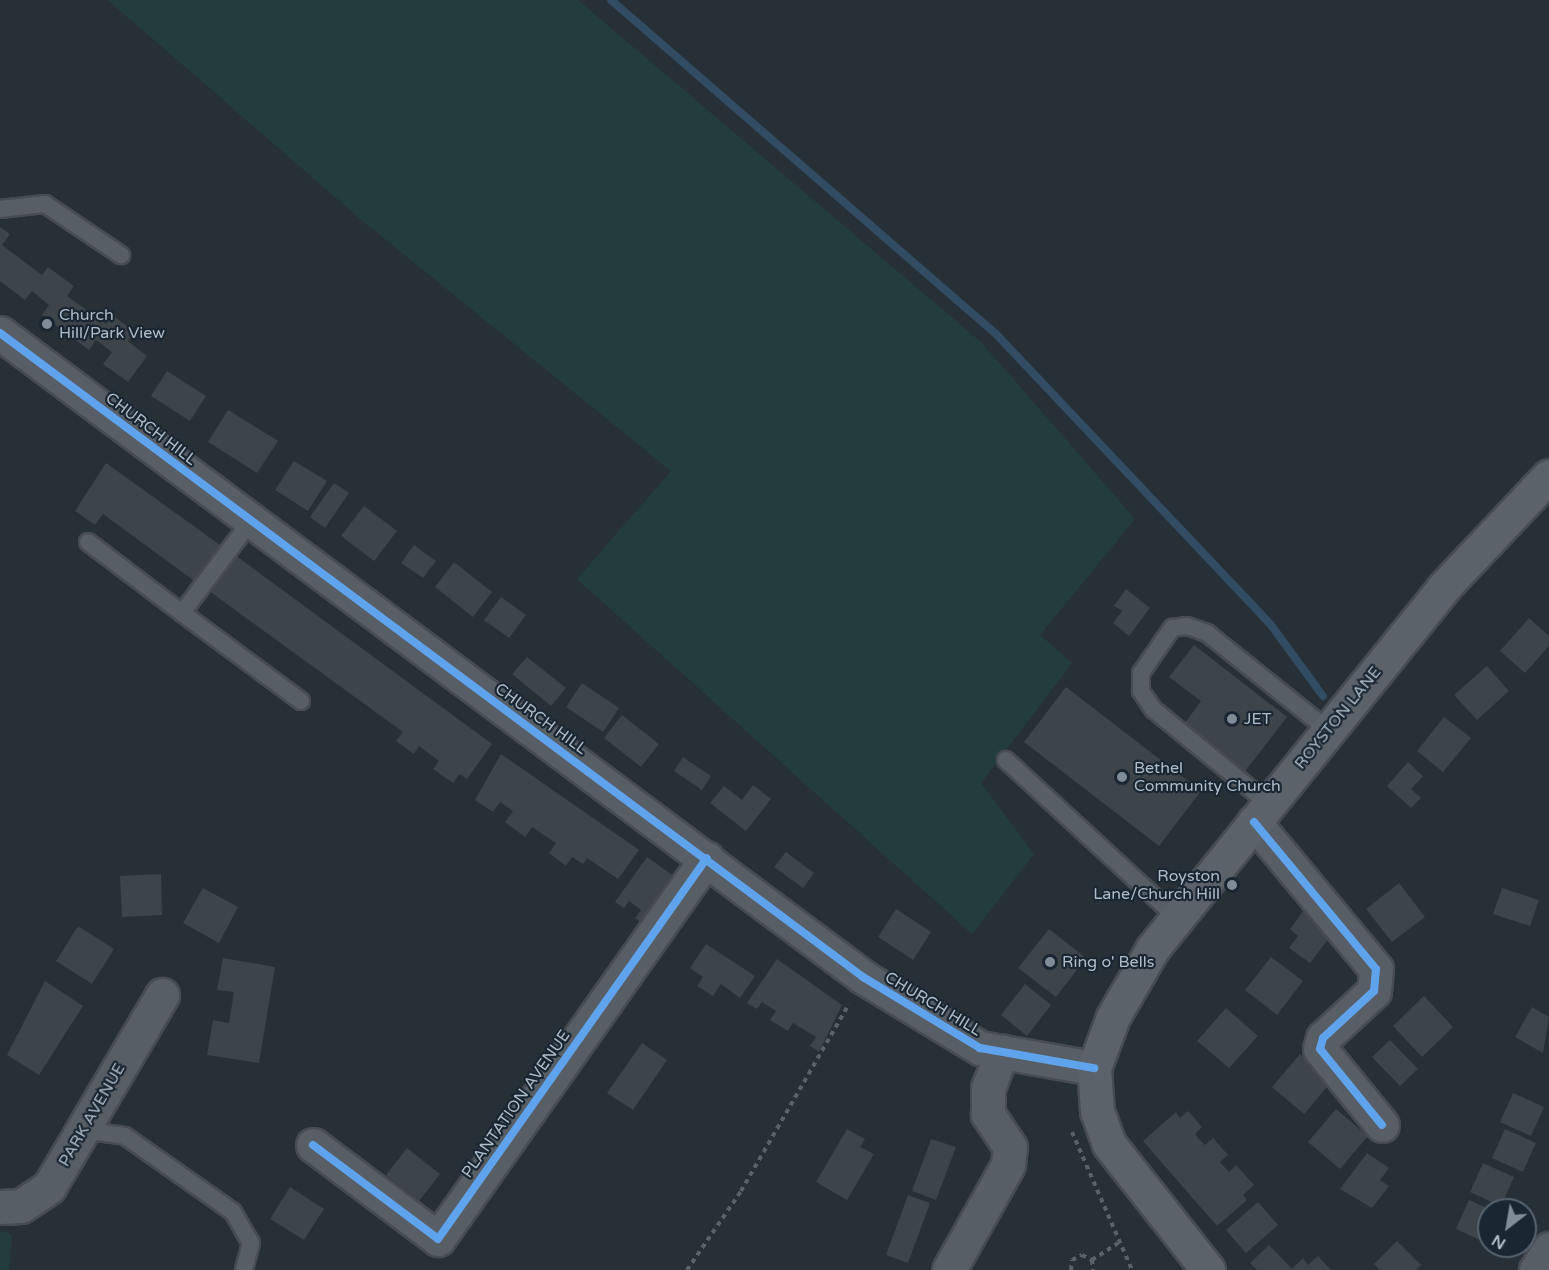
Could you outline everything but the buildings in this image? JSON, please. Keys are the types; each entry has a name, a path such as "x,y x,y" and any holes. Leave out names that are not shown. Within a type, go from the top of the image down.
{"main road":[{"name":"ROYSTON LANE","path":"1094,1068 1130,981 1177,918 1443,588 1549,476"},
{"path":"1094,1068 1096,1111 1109,1144 1208,1270"}],"street":[{"name":"CHURCH HILL","path":"0,333 707,858 863,977 980,1048 1094,1068"},
{"path":"1261,813 1376,969 1374,991 1323,1038 1320,1049 1382,1125"},
{"name":"PLANTATION AVENUE","path":"314,1145 438,1239 707,858"},
{"name":"PARK AVENUE","path":"0,1207 21,1206 49,1187 162,995"},
{"path":"949,1270 1008,1165 1010,1147 988,1114 988,1088 1002,1052"},
{"path":"1536,1270 1549,1249"}],"lane":[{"path":"0,209 45,204 121,255"},
{"path":"182,613 251,521"},
{"path":"88,542 301,701"},
{"path":"1261,813 1153,710 1141,691 1141,673 1172,628 1187,626 1207,633 1328,730"},
{"path":"1006,760 1177,918"},
{"path":"83,1130 124,1136 233,1212 251,1243 244,1270"}],"path":[{"path":"687,1270 741,1191 863,977"},
{"path":"1071,1270 1078,1256 1092,1260 1118,1243"},
{"path":"1092,1260 1093,1270"}],"green space":[{"path":"108,0 578,0 982,343 1135,519 1040,635 1072,663 981,783 1034,854 972,934 577,579 671,471 359,218"},
{"path":"7,1231 12,1236 9,1270 0,1270 0,1232"}],"waterway":[{"path":"611,0 996,334 1271,625 1323,696"}],"cycle path":[{"path":"0,333 863,977 980,1048 1094,1068"},
{"path":"1254,822 1376,969 1374,991 1323,1038 1320,1049 1382,1125"},
{"path":"313,1145 438,1239 707,858"}],"place":[{"name":"Church Hill/Park View","path":"47,324"},
{"name":"JET","path":"1232,719"},
{"name":"Bethel Community Church","path":"1122,777"},
{"name":"Royston Lane/Church Hill","path":"1232,885"},
{"name":"Ring o' Bells","path":"1050,962"}]}
